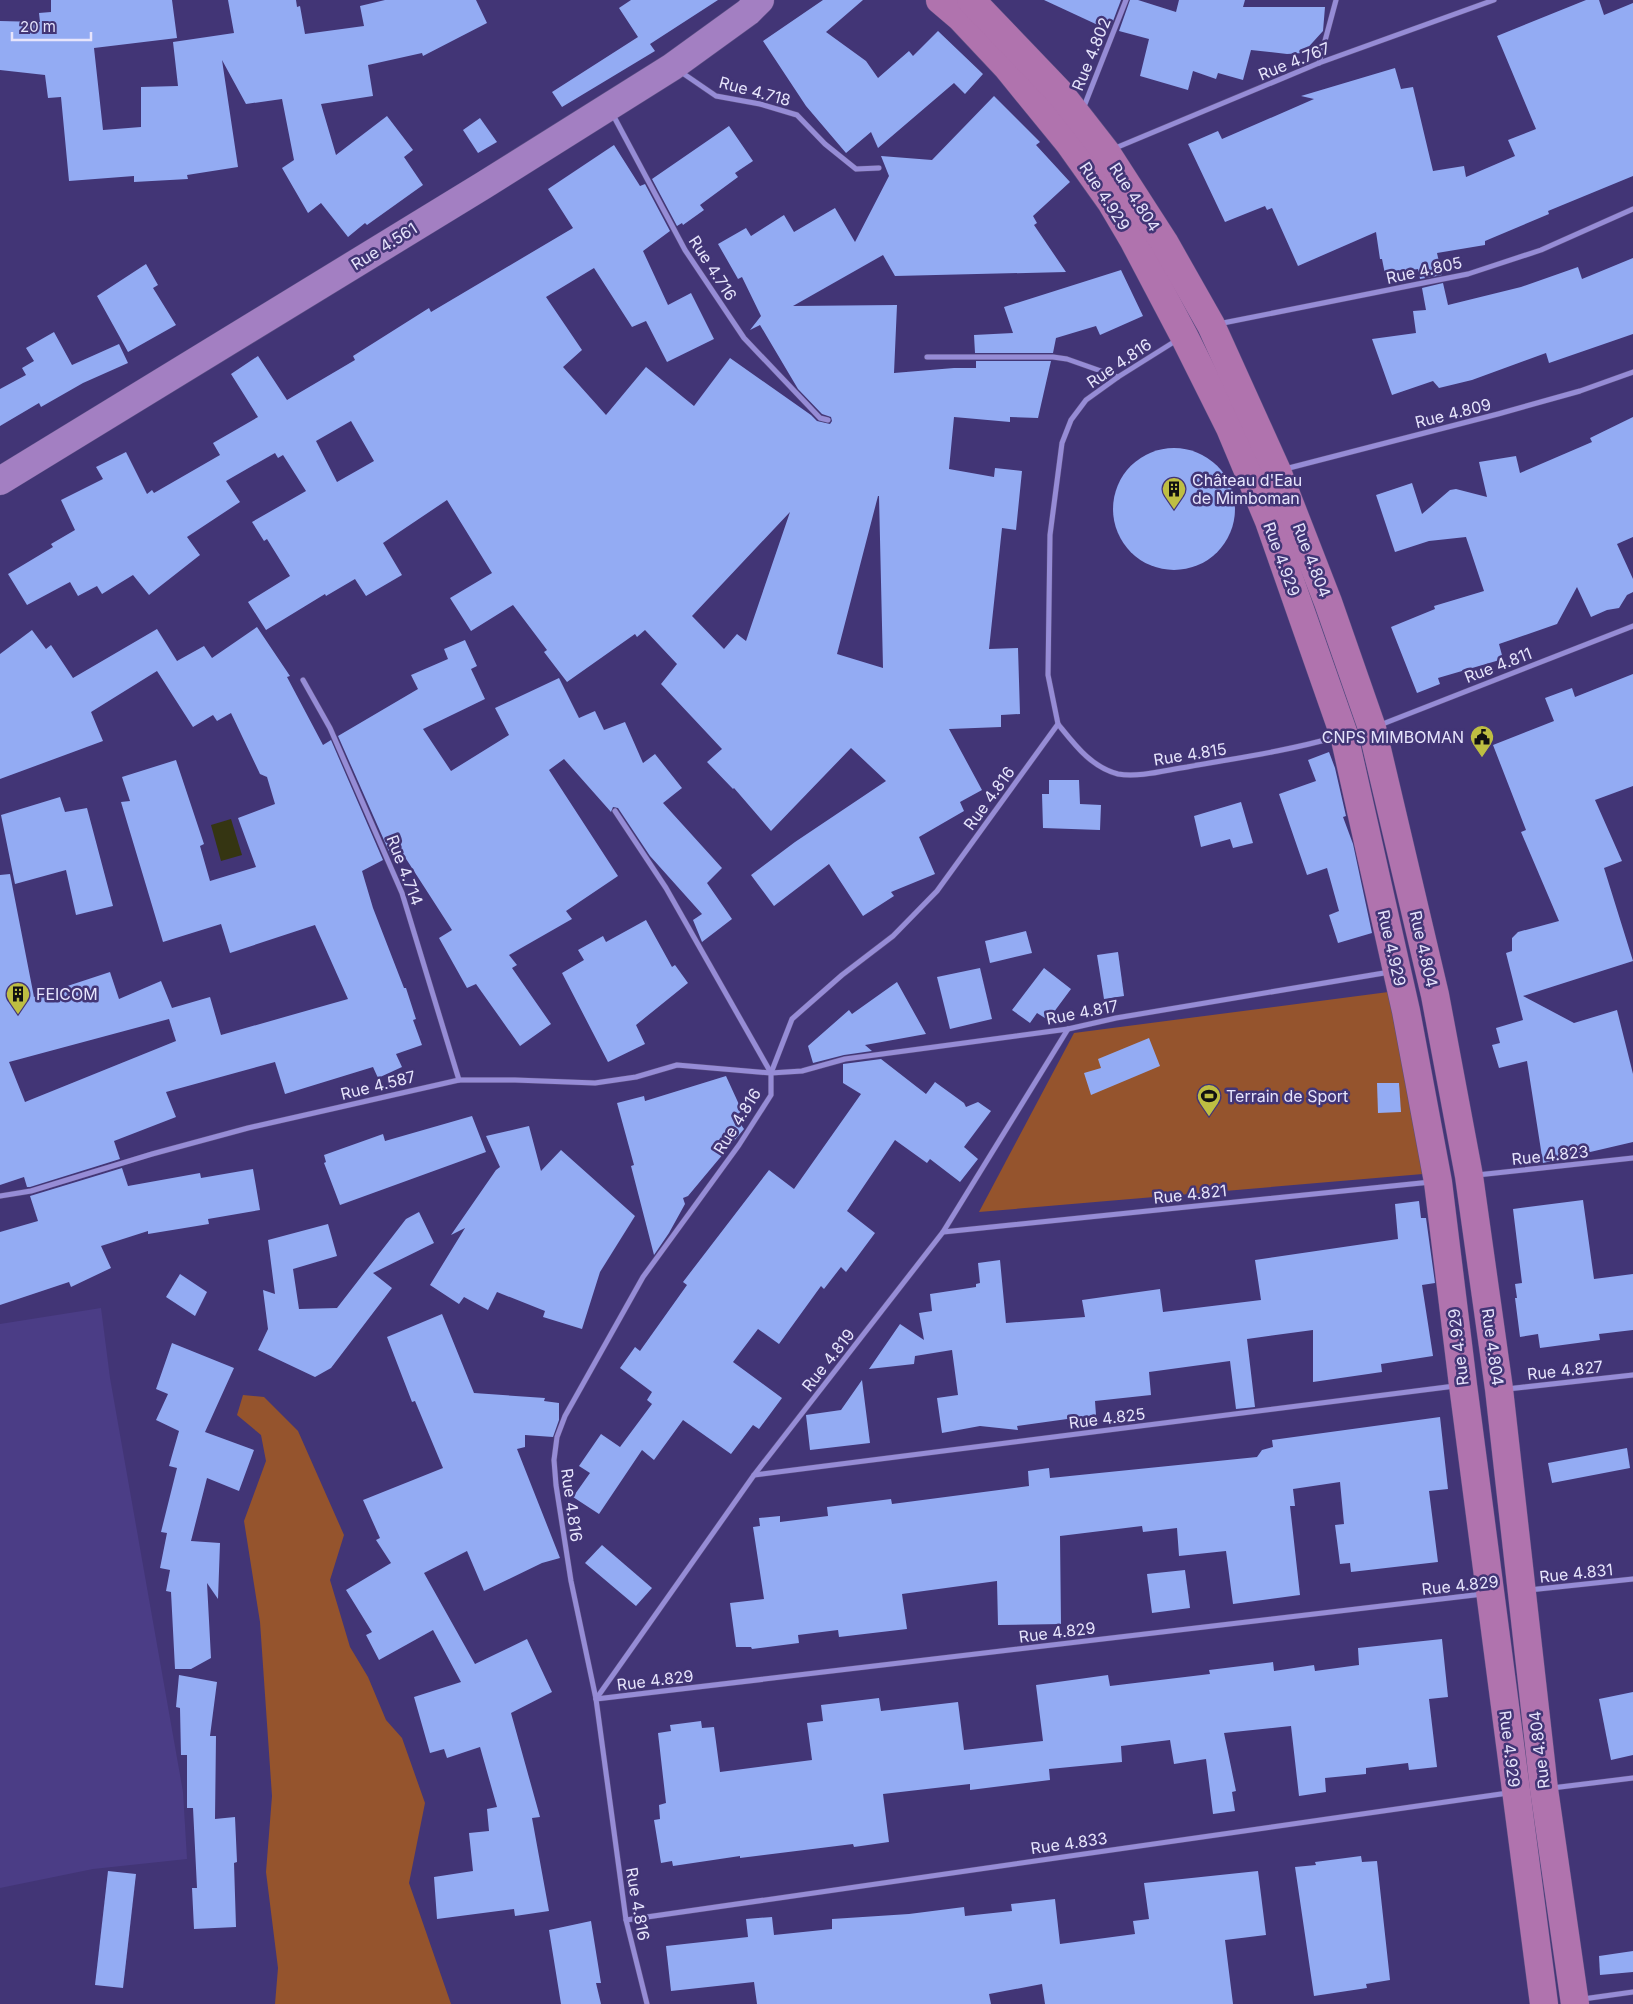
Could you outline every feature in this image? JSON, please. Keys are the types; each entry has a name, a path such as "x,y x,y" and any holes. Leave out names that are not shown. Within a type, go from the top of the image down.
{"main road":[{"name":"Rue 4.561","path":"0,481 467,195 672,66 748,12 760,0"},
{"name":"Rue 4.929","path":"940,0 960,17 1008,67 1070,143 1111,202 1184,336 1230,428 1269,521 1344,734 1398,971 1438,1182 1463,1385 1506,1592 1516,1792 1543,2004"},
{"name":"Rue 4.804","path":"971,0 1080,116 1106,152 1164,242 1211,325 1277,471 1328,602 1372,728 1435,995 1469,1176 1499,1390 1506,1592 1544,1789 1575,2002"}],"street":[{"name":"Rue 4.802","path":"1080,116 1126,0"},
{"path":"1319,64 1336,0"},
{"name":"Rue 4.767","path":"1106,152 1319,64 1494,0"},
{"name":"Rue 4.718","path":"672,66 716,96 760,104 797,115 825,144 856,169 878,168"},
{"name":"Rue 4.716","path":"608,106 684,250 744,338 820,418 828,420"},
{"name":"Rue 4.805","path":"1211,325 1468,274 1541,250 1633,209"},
{"name":"Rue 4.816","path":"647,2004 626,1920 596,1699 571,1581 556,1485 554,1460 565,1416 643,1277 739,1145 771,1095 771,1073 792,1018 842,975 893,936 937,891 1058,724 1048,675 1050,535 1062,443 1071,420 1086,400 1118,377 1184,336"},
{"path":"927,357 1053,357 1066,359 1118,377"},
{"name":"Rue 4.809","path":"1277,471 1498,414 1580,391 1633,372"},
{"name":"Rue 4.811","path":"1372,728 1633,626"},
{"name":"Rue 4.714","path":"303,680 330,728 369,813 402,893 459,1080"},
{"name":"Rue 4.815","path":"1058,724 1078,749 1097,766 1120,774 1144,774 1282,751 1344,734"},
{"path":"615,811 666,888 771,1073"},
{"name":"Rue 4.817","path":"771,1073 802,1070 844,1059 1068,1029 1116,1018 1360,979 1398,971"},
{"name":"Rue 4.819","path":"596,1699 754,1475 943,1232 1068,1029"},
{"name":"Rue 4.587","path":"0,1196 31,1191 152,1154 248,1128 459,1080 595,1083 636,1077 677,1065 771,1073"},
{"name":"Rue 4.823","path":"1469,1176 1633,1158"},
{"name":"Rue 4.821","path":"943,1232 1438,1182"},
{"name":"Rue 4.827","path":"1499,1390 1633,1375"},
{"name":"Rue 4.825","path":"754,1475 1463,1385"},
{"name":"Rue 4.831","path":"1506,1592 1633,1580"},
{"name":"Rue 4.829","path":"596,1699 1506,1592"},
{"path":"1544,1789 1633,1778"},
{"name":"Rue 4.833","path":"626,1920 1516,1792"},
{"path":"1575,2002 1633,1992"}],"shaded area":[{"path":"231,819 242,855 221,861 211,825"},
{"path":"1396,991 1423,1174 979,1212 1074,1033"},
{"path":"101,1308 110,1378 183,1792 187,1859 93,1869 0,1888 0,1324"},
{"path":"243,1395 264,1397 298,1431 344,1535 330,1580 350,1647 368,1677 386,1720 402,1738 425,1803 409,1883 451,2004 275,2004 278,1968 266,1872 272,1796 260,1622 244,1521 266,1461 261,1435 237,1415"}],"building":[{"path":"51,0 172,0 177,38 94,48 103,130 141,127 141,87 178,86 173,42 234,33 228,0 296,0 297,7 300,6 305,34 364,26 360,6 385,0 476,0 487,23 423,56 422,53 368,65 373,96 321,104 336,155 387,116 413,150 404,157 423,185 367,225 365,223 348,237 321,203 308,213 282,168 294,160 282,99 246,104 222,60 238,167 187,175 188,179 134,182 134,176 69,181 61,97 48,98 45,75 0,70 0,21 40,22 39,13 51,12"},
{"path":"631,0 718,0 650,44 655,51 562,107 552,92 638,37 619,8"},
{"path":"823,0 863,0 826,32 866,61 878,78 909,51 913,56 938,31 983,74 965,94 954,83 878,148 871,132 846,153 806,106 763,41"},
{"path":"1044,0 1121,0 1110,29"},
{"path":"1130,0 1138,0 1176,12 1179,0 1245,0 1243,7 1325,7 1323,31 1303,53 1287,54 1251,50 1243,80 1218,73 1216,79 1193,71 1188,90 1140,76 1149,39 1119,31"},
{"path":"1586,0 1599,0 1604,15 1633,3 1633,176 1548,211 1549,214 1485,241 1485,245 1437,253 1442,275 1420,279 1418,269 1385,274 1382,259 1380,259 1376,232 1298,266 1272,208 1267,210 1265,206 1225,222 1188,144 1218,131 1222,139 1314,99 1301,96 1395,68 1401,89 1413,87 1433,171 1464,166 1466,177 1515,156 1508,140 1536,129 1497,36"},
{"path":"994,96 1040,142 1036,145 1070,182 1033,216 1037,223 1034,225 1066,272 895,276 883,255 793,306 897,305 894,373 976,368 976,361 1051,361 1038,418 1010,417 1010,422 954,417 949,469 994,477 995,468 1022,471 1016,530 1002,528 989,649 1018,648 1020,714 1001,715 1001,727 949,729 982,790 960,802 964,811 919,837 935,874 891,892 894,896 863,916 829,864 774,906 751,875 795,842 886,781 851,748 771,831 734,788 707,762 722,749 661,684 677,664 645,630 637,637 635,634 567,682 544,652 547,650 513,605 471,631 450,598 492,573 447,500 383,543 402,575 366,596 355,579 326,596 325,594 266,630 248,602 290,576 267,539 264,541 252,522 306,491 283,455 278,458 275,453 226,481 240,502 187,537 200,555 149,595 133,575 102,594 97,586 78,596 70,582 27,605 8,574 53,547 51,544 75,530 61,500 103,479 96,467 126,452 147,494 152,490 154,493 220,455 213,443 258,417 231,374 258,356 287,400 355,360 353,356 429,308 431,312 573,228 548,189 614,145 640,186 645,184 670,231 643,251 668,305 691,293 714,339 667,362 646,321 632,327 594,268 546,297 582,350 563,367 606,415 646,367 694,406 730,358 817,421 830,424 832,421 831,417 822,414 798,389 760,325 750,330 761,316 742,277 738,279 718,244 746,228 751,236 784,215 794,232 835,208 855,242 889,176 881,156 932,160","holes":["351,421 374,461 337,482 316,441","878,496 879,496 883,668 837,654","790,512 746,641 737,634 724,649 692,616"]},
{"path":"480,118 497,142 478,153 463,130"},
{"path":"729,126 753,161 735,173 738,177 700,205 704,210 683,225 682,223 677,226 652,179"},
{"path":"1633,258 1633,334 1549,363 1546,353 1472,380 1439,388 1433,381 1392,395 1372,339 1416,333 1413,311 1426,310 1422,288 1443,283 1448,305 1521,287 1578,267 1582,279"},
{"path":"146,264 158,285 153,288 176,325 128,352 97,296"},
{"path":"1121,270 1143,316 1100,335 1096,326 1056,338 1053,353 975,353 974,335 1013,333 1004,307"},
{"path":"54,332 72,365 119,344 128,363 83,383 41,407 39,403 0,426 0,389 26,375 22,368 34,361 26,348"},
{"path":"1633,417 1633,537 1617,544 1633,579 1633,592 1627,595 1619,608 1607,610 1591,617 1577,587 1557,624 1499,644 1503,659 1438,678 1440,684 1417,693 1391,627 1435,609 1434,606 1484,591 1466,537 1429,541 1395,552 1376,495 1412,483 1422,514 1450,490 1456,489 1487,497 1479,462 1516,456 1520,473 1592,442 1590,438"},
{"name":"Château d'Eau de Mimboman","path":"1174,448 1198,452 1217,466 1231,485 1235,509 1231,533 1217,552 1198,566 1174,570 1150,566 1131,552 1117,533 1113,509 1117,485 1131,466 1150,452"},
{"path":"257,627 290,676 287,677 323,745 331,740 383,860 362,871 373,908 404,988 406,988 416,1019 413,1020 422,1045 396,1054 402,1067 378,1078 373,1067 285,1094 275,1062 166,1092 176,1117 114,1141 120,1159 30,1187 27,1187 24,1177 0,1185 0,875 10,874 34,997 110,972 119,999 161,981 172,1008 210,997 221,1035 348,999 315,925 230,953 221,924 163,942 121,802 130,801 122,777 176,760 204,844 200,846 210,881 256,867 238,818 275,804 267,777 260,774 231,713 217,721 213,715 193,727 157,671 91,712 103,741 0,779 0,654 32,630 46,649 51,645 73,678 157,629 177,661 204,646 212,658","holes":["169,1019 176,1041 25,1102 9,1062"]},
{"path":"465,640 477,666 471,669 485,699 423,729 451,771 509,735 495,708 559,678 579,718 595,711 604,730 625,722 643,763 655,754 682,788 663,803 722,868 707,883 732,919 702,942 693,920 702,914 650,856 618,808 613,807 611,812 564,759 549,770 618,876 566,911 572,919 509,955 517,965 512,968 551,1024 520,1046 476,984 467,988 439,938 452,930 401,851 391,856 338,736 418,689 411,675 448,659 444,649"},
{"path":"1633,674 1633,786 1595,800 1622,861 1604,868 1633,961 1523,996 1574,1023 1617,1010 1633,1074 1633,1142 1543,1163 1527,1061 1499,1068 1492,1045 1500,1043 1496,1028 1523,1020 1506,953 1512,951 1512,938 1518,932 1559,921 1521,832 1526,830 1493,745 1554,721 1545,698 1572,688 1575,697"},
{"path":"1329,752 1335,768 1346,816 1343,817 1353,844 1372,933 1338,943 1329,915 1339,911 1327,868 1307,875 1279,794 1316,781 1308,760"},
{"path":"1049,780 1079,780 1080,804 1101,805 1100,830 1043,828 1042,794 1049,794"},
{"path":"60,797 65,812 87,808 113,906 76,915 66,870 15,884 1,815"},
{"path":"1241,802 1253,843 1233,848 1230,839 1201,847 1194,816"},
{"path":"646,920 672,967 675,965 688,983 636,1025 645,1044 608,1062 562,973 584,960 578,950 603,936 606,942"},
{"path":"1026,931 1032,953 990,963 985,941"},
{"path":"1118,952 1124,996 1104,999 1097,955"},
{"path":"980,968 992,1019 950,1029 937,977"},
{"path":"1044,968 1071,989 1048,1020 1037,1013 1030,1023 1012,1010"},
{"path":"897,982 926,1034 865,1045 872,1051 844,1055 813,1063 808,1046 849,1010 852,1014"},
{"path":"1149,1038 1160,1066 1091,1095 1084,1073 1101,1068 1098,1059"},
{"path":"881,1059 926,1094 935,1082 964,1103 966,1107 978,1102 991,1111 964,1147 978,1159 960,1182 930,1159 927,1163 895,1140 847,1211 875,1233 846,1272 841,1267 824,1289 821,1286 779,1344 758,1329 733,1362 782,1398 759,1429 753,1425 731,1454 683,1420 654,1460 642,1450 599,1514 573,1497 590,1473 579,1466 601,1434 620,1447 652,1404 647,1400 652,1392 620,1368 635,1347 640,1351 687,1285 683,1282 769,1170 794,1189 861,1094 843,1083 843,1064"},
{"path":"726,1076 742,1111 735,1116 744,1129 688,1196 683,1198 685,1204 654,1255 631,1166 634,1165 617,1103 644,1096 645,1101"},
{"path":"1377,1083 1399,1083 1401,1112 1378,1113"},
{"path":"472,1116 486,1152 340,1205 324,1163 326,1162 324,1155 383,1134 385,1141"},
{"path":"529,1126 541,1171 561,1150 635,1216 600,1272 582,1329 543,1317 545,1311 497,1292 488,1310 464,1297 459,1304 430,1285 465,1228 451,1235 500,1167 486,1136"},
{"path":"122,1168 128,1186 200,1173 201,1178 253,1169 260,1210 208,1219 209,1224 148,1234 148,1231 101,1246 111,1268 71,1287 69,1282 0,1305 0,1232 38,1221 30,1196"},
{"path":"1583,1200 1594,1279 1633,1274 1633,1330 1599,1334 1600,1340 1540,1348 1538,1334 1520,1337 1515,1284 1522,1283 1513,1209"},
{"path":"1419,1201 1421,1218 1426,1218 1435,1283 1422,1285 1433,1356 1381,1364 1382,1372 1313,1382 1313,1330 1247,1339 1255,1407 1236,1409 1230,1361 1149,1372 1151,1395 1095,1401 1096,1415 1017,1426 1018,1430 980,1426 942,1433 937,1398 958,1395 952,1350 915,1356 914,1364 869,1369 900,1324 924,1340 919,1313 932,1311 930,1294 976,1287 976,1284 980,1283 978,1263 1000,1260 1006,1323 1085,1317 1082,1300 1160,1289 1163,1312 1261,1300 1255,1260 1398,1239 1395,1204"},
{"path":"419,1212 434,1243 373,1273 392,1288 331,1368 315,1377 258,1350 268,1329 263,1290 275,1294 268,1240 328,1224 337,1256 293,1269 299,1309 337,1308 406,1219"},
{"path":"180,1274 207,1292 195,1316 166,1297"},
{"path":"442,1314 474,1393 545,1398 544,1401 559,1403 559,1420 553,1437 525,1435 525,1447 517,1449 560,1558 542,1563 484,1591 467,1551 424,1573 475,1664 527,1639 552,1692 511,1713 540,1817 532,1818 549,1911 515,1916 514,1909 437,1919 434,1877 473,1871 469,1833 489,1831 487,1809 497,1807 480,1747 447,1758 444,1749 430,1753 414,1697 461,1682 433,1630 379,1660 366,1635 372,1632 346,1590 391,1563 376,1540 380,1538 363,1500 443,1468 415,1401 412,1402 387,1337"},
{"path":"172,1343 234,1368 205,1432 254,1450 239,1491 207,1478 191,1541 220,1543 218,1599 207,1583 211,1658 191,1669 175,1669 171,1592 166,1591 170,1570 160,1568 167,1533 161,1532 177,1468 169,1466 179,1431 156,1420 168,1394 156,1389"},
{"path":"862,1380 870,1443 810,1450 806,1415 841,1410"},
{"path":"1440,1417 1448,1489 1429,1491 1438,1562 1351,1572 1350,1563 1340,1564 1335,1525 1344,1524 1340,1482 1293,1489 1295,1506 1290,1506 1300,1595 1233,1604 1226,1551 1179,1556 1177,1528 1143,1532 1142,1526 1060,1536 1061,1624 998,1625 997,1581 902,1594 907,1629 839,1637 838,1630 798,1635 799,1643 752,1649 751,1647 736,1647 730,1603 764,1599 753,1527 760,1526 759,1518 780,1516 780,1522 828,1516 827,1507 891,1499 892,1504 1029,1486 1028,1471 1049,1468 1050,1478 1257,1457 1262,1450 1273,1447 1272,1440"},
{"path":"1627,1448 1630,1468 1552,1483 1548,1463"},
{"path":"602,1545 652,1588 636,1606 585,1563"},
{"path":"1185,1570 1190,1608 1152,1613 1147,1574"},
{"path":"1442,1639 1448,1697 1429,1699 1437,1767 1409,1770 1408,1763 1366,1768 1366,1774 1325,1778 1326,1792 1299,1796 1291,1726 1224,1733 1236,1791 1232,1792 1235,1811 1213,1814 1206,1759 1174,1764 1170,1740 1121,1746 1122,1762 1049,1769 1050,1780 970,1790 970,1784 883,1794 889,1842 854,1847 853,1844 740,1858 740,1856 673,1866 672,1861 661,1863 654,1820 660,1819 659,1805 666,1803 658,1733 671,1731 670,1725 701,1721 702,1728 714,1727 720,1772 812,1760 807,1723 823,1721 821,1705 879,1698 881,1711 958,1702 964,1750 1043,1741 1036,1685 1108,1675 1110,1686 1210,1674 1209,1670 1273,1662 1274,1671 1314,1665 1315,1671 1359,1665 1358,1648"},
{"path":"179,1675 217,1682 210,1736 216,1736 215,1819 235,1817 237,1862 234,1863 236,1927 194,1929 192,1888 197,1888 193,1808 187,1808 187,1755 181,1755 180,1708 176,1707"},
{"path":"1633,1692 1633,1755 1611,1760 1599,1699"},
{"path":"1361,1856 1362,1862 1377,1861 1390,1980 1366,1984 1367,1988 1314,1996 1295,1867 1316,1865 1315,1862"},
{"path":"108,1871 136,1874 123,1988 95,1985"},
{"path":"1258,1871 1266,1935 1225,1940 1233,2004 1045,2004 1042,1984 989,1994 991,2004 757,2004 754,1982 671,1991 666,1946 748,1937 746,1919 772,1917 774,1935 832,1929 832,1919 909,1914 964,1907 965,1916 1012,1911 1011,1904 1055,1899 1060,1944 1135,1934 1133,1921 1149,1919 1144,1883"},
{"path":"591,1921 601,1983 596,1983 601,2004 561,2004 549,1930"},
{"path":"1633,1951 1633,1972 1600,1975 1599,1956"}],"place":[{"name":"Château d'Eau de Mimboman","path":"1174,510"},
{"name":"CNPS MIMBOMAN","path":"1482,758"},
{"name":"FEICOM","path":"18,1015"},
{"name":"Terrain de Sport","path":"1209,1117"}]}
